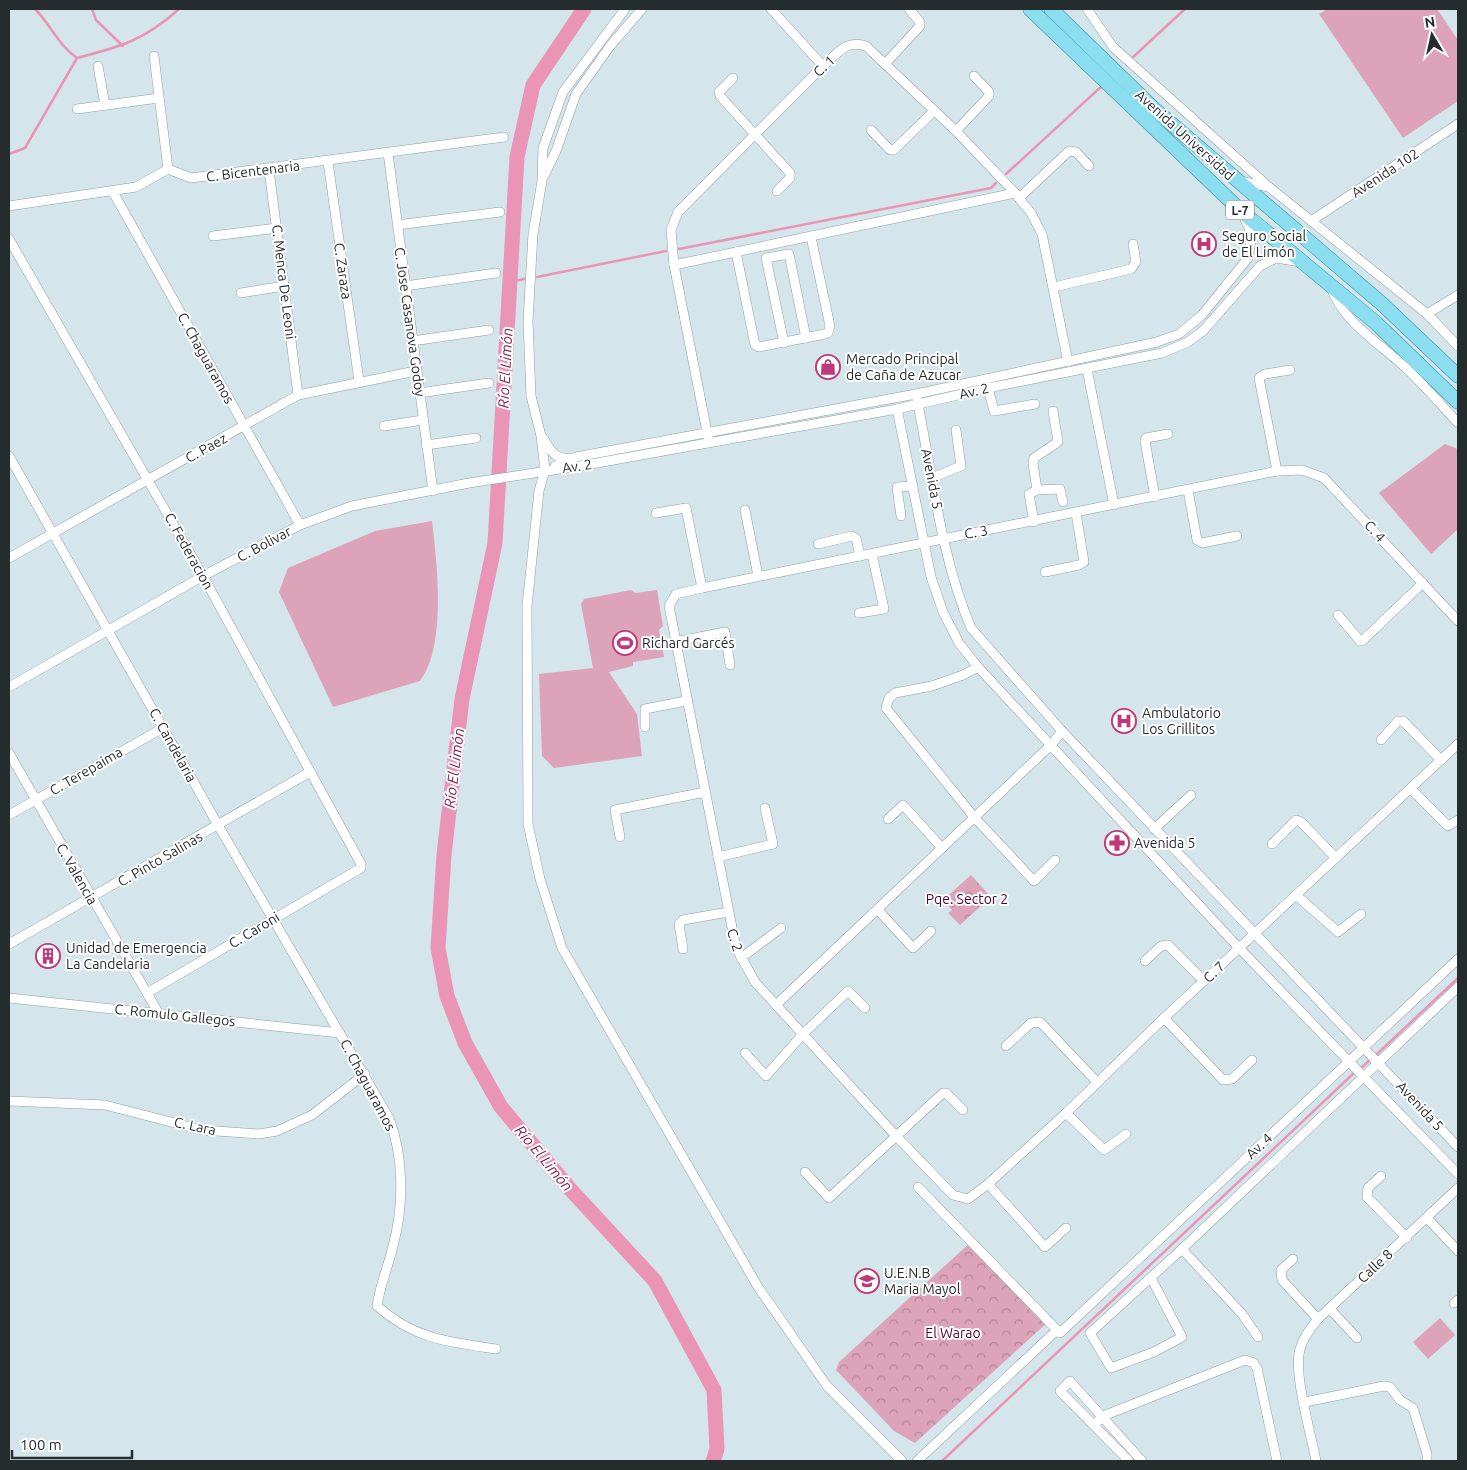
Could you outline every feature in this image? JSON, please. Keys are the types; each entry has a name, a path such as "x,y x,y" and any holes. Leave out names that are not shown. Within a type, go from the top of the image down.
{"main road":[{"name":"Avenida Universidad","path":"1030,9 1241,212 1330,284 1389,335 1458,402"},
{"name":"Avenida Universidad","path":"1051,9 1154,109 1381,303 1453,368 1458,376"}],"street":[{"path":"625,9 563,92 543,148 542,181 533,234 528,321 531,396 541,436 545,470 539,491 527,606 528,824 540,879 562,948 758,1286 827,1386 902,1461"},
{"path":"542,181 556,152 576,94 610,46 642,9"},
{"path":"771,9 823,66"},
{"path":"885,64 920,26 920,22 908,9"},
{"name":"Avenida Universidad","path":"1087,9 1113,47 1270,187 1427,314 1458,346"},
{"name":"C. 1","path":"708,437 674,265 671,230 678,212 823,66 849,44 855,42 866,46 956,131 1017,195 1042,234 1068,362"},
{"path":"9,206 113,192 136,187 168,169 154,56"},
{"path":"98,66 105,105"},
{"path":"956,131 989,96 990,92 974,76"},
{"path":"733,78 719,92 720,96 790,173 790,178 777,191"},
{"path":"77,109 159,98"},
{"path":"871,130 890,150 894,150 934,111"},
{"name":"Avenida 102","path":"1311,221 1458,124"},
{"name":"C. Bicentenaria","path":"168,169 190,178 269,170 504,137"},
{"path":"674,265 1017,195 1069,151 1076,152 1090,166"},
{"name":"C. Jose Casanova Godoy","path":"388,153 433,490"},
{"name":"C. Zaraza","path":"328,162 359,381"},
{"name":"C. Menca De Leoni","path":"269,170 298,395"},
{"path":"1235,180 1270,187"},
{"name":"C. Chaguaramos","path":"113,192 300,525"},
{"path":"397,225 500,212"},
{"name":"Av. 2","path":"545,470 580,466 1157,342 1178,334 1202,315 1248,258 1252,235 1241,212"},
{"path":"212,236 277,228"},
{"path":"736,252 755,344 759,347 784,343 825,334 830,326 812,237"},
{"name":"C. Federacion","path":"9,239 204,576 361,864 361,868"},
{"path":"1054,287 1131,269 1136,262 1133,244"},
{"path":"784,343 766,258 789,254 806,338"},
{"name":"Av. 2","path":"545,470 576,457 897,409 988,388 1162,353 1188,342 1218,316 1260,266 1276,258 1301,262"},
{"path":"405,286 496,274"},
{"name":"Avenida Universidad","path":"1330,284 1336,301 1353,322 1407,369 1458,422"},
{"path":"241,293 284,286"},
{"path":"1427,314 1458,295"},
{"path":"412,341 489,330"},
{"path":"1086,369 1114,505"},
{"name":"C. Paez","path":"9,558 298,395 416,370"},
{"path":"1276,471 1259,378 1265,374 1290,370"},
{"path":"420,393 489,383"},
{"path":"988,388 994,411 1035,404"},
{"name":"Avenida 5","path":"916,394 943,538 963,608 971,628 1062,732 1458,1147"},
{"name":"Avenida 5","path":"897,409 931,577 943,612 959,643 978,667 1052,744 1240,948 1458,1174"},
{"path":"1037,490 1034,458 1058,442 1053,411"},
{"path":"384,426 423,420"},
{"path":"932,478 961,466 956,430"},
{"path":"1155,497 1145,441 1146,438 1168,434"},
{"path":"541,436 552,453 557,456 576,457"},
{"path":"426,445 476,438"},
{"name":"C. Candelaria","path":"9,456 218,825 340,1033"},
{"name":"C. Bolivar","path":"9,687 204,576 300,525 352,506 545,470"},
{"name":"C. 4","path":"1276,471 1302,470 1324,478 1457,617"},
{"name":"C. 3","path":"676,594 1276,471"},
{"path":"901,516 897,487 913,486"},
{"path":"1034,522 1029,494 1037,490 1060,489 1063,502"},
{"path":"1188,490 1198,540 1202,543 1236,536"},
{"path":"656,513 686,508 702,588"},
{"path":"745,510 758,576"},
{"path":"1045,572 1080,565 1084,562 1076,513"},
{"path":"818,544 852,536 856,538 860,556"},
{"path":"858,613 884,608 872,554"},
{"path":"1338,615 1360,641 1423,583"},
{"name":"C. 2","path":"676,594 669,606 675,642 736,948 755,982 802,1035 953,1195 968,1198"},
{"path":"675,642 725,632 730,665"},
{"path":"978,667 963,675 932,686 895,693 889,698 886,708 974,817 1034,881 1055,860"},
{"path":"646,727 645,709 686,701"},
{"path":"1381,740 1398,721 1403,721 1440,760"},
{"name":"C. Terepaima","path":"9,815 163,728"},
{"path":"776,1005 1052,744 1062,732"},
{"name":"C. 7","path":"968,1198 988,1184 1066,1112 1458,744"},
{"name":"C. Valencia","path":"9,753 159,1014"},
{"name":"C. Pinto Salinas","path":"9,944 310,772"},
{"path":"1411,789 1448,826 1458,820"},
{"path":"620,837 614,810 705,792"},
{"path":"1154,829 1191,795"},
{"path":"888,819 903,806 942,848"},
{"path":"718,857 773,844 765,808"},
{"path":"1272,844 1296,820 1301,822 1336,858"},
{"name":"C. Caroni","path":"147,993 361,868"},
{"path":"1296,895 1338,932 1361,914"},
{"path":"878,910 913,948 931,931"},
{"path":"684,949 679,924 683,920 728,912"},
{"path":"741,958 781,928"},
{"path":"1145,961 1161,946 1168,944 1204,981"},
{"name":"Av. 4","path":"917,1461 1059,1332 1458,959"},
{"name":"Av. 4","path":"1151,1278 1182,1337 1154,1352 1111,1368 1090,1333 1182,1249 1458,987"},
{"path":"746,1053 766,1076 802,1035 848,991 864,1008"},
{"name":"C. Romulo Gallegos","path":"9,998 340,1033"},
{"path":"1164,1018 1222,1080 1232,1079 1252,1060"},
{"path":"1006,1046 1031,1023 1040,1022 1098,1082"},
{"name":"C. Chaguaramos","path":"340,1033 365,1074 392,1126 399,1161 400,1196 398,1226 377,1306 393,1320 438,1341 496,1349"},
{"name":"C. Lara","path":"9,1101 105,1105 202,1130 259,1134 278,1131 306,1118 342,1094 365,1074"},
{"path":"805,1172 829,1198 943,1093 946,1093 963,1110"},
{"path":"1066,1112 1104,1150 1126,1134"},
{"path":"1381,1176 1368,1188 1368,1198 1407,1238"},
{"path":"988,1184 1046,1247 1066,1228"},
{"path":"918,1187 1059,1332"},
{"name":"Calle 8","path":"1304,1402 1298,1371 1300,1350 1306,1334 1318,1319 1407,1238 1458,1188"},
{"path":"1427,1218 1458,1251"},
{"path":"1182,1249 1242,1314 1258,1337"},
{"path":"1293,1259 1281,1270 1282,1280 1318,1319"},
{"path":"1330,1308 1357,1338"},
{"path":"1094,1425 1104,1416 1239,1361 1250,1361 1257,1368 1277,1461"},
{"path":"1129,1461 1060,1391 1070,1382 1104,1416 1142,1461"},
{"path":"1316,1461 1304,1402 1390,1387 1400,1400 1413,1408 1427,1454 1427,1461"}],"green space":[{"path":"1327,9 1437,9 1458,40 1458,101 1403,138 1319,14"},
{"path":"1445,444 1458,449 1458,529 1431,554 1379,493"},
{"path":"432,521 438,581 438,604 434,647 428,666 420,681 333,707 279,592 288,568 375,531"},
{"path":"631,590 635,593 657,590 663,626 659,630 664,657 633,662 633,666 609,672 637,714 642,756 554,768 542,756 539,674 593,668 581,604 584,599"},
{"name":"Pqe. Sector 2","path":"971,875 991,897 960,925 948,913 952,910 943,900"},
{"name":"El Warao","path":"971,1242 1049,1321 915,1443 894,1431 836,1370 839,1362"},
{"path":"1440,1318 1455,1335 1428,1359 1413,1342"}],"waterway":[{"path":"35,9 65,47 77,58"},
{"path":"92,9 96,20 123,46"},
{"path":"9,154 25,148 77,58 131,41 155,28 179,9"},
{"name":"Río El Limón","path":"584,9 533,85 517,157 495,543 462,699 444,855 438,948 447,996 465,1043 501,1107 570,1189 655,1281 714,1390 717,1449 713,1461"},
{"path":"1132,58 1185,9"},
{"path":"1006,174 1103,85"},
{"path":"679,249 991,188 996,183"},
{"path":"537,277 666,251"},
{"path":"510,282 524,279"},
{"path":"1377,1054 1458,978"},
{"path":"1361,1068 1370,1060"},
{"path":"942,1461 1354,1073"}],"place":[{"name":"Seguro Social de El Limón","path":"1204,244"},
{"name":"Mercado Principal de Caña de Azucar","path":"828,367"},
{"name":"Richard Garcés","path":"625,643"},
{"name":"Ambulatorio Los Grillitos","path":"1124,721"},
{"name":"Avenida 5","path":"1117,843"},
{"name":"Unidad de Emergencia La Candelaria","path":"48,956"},
{"name":"U.E.N.B Maria Mayol","path":"867,1281"}]}
